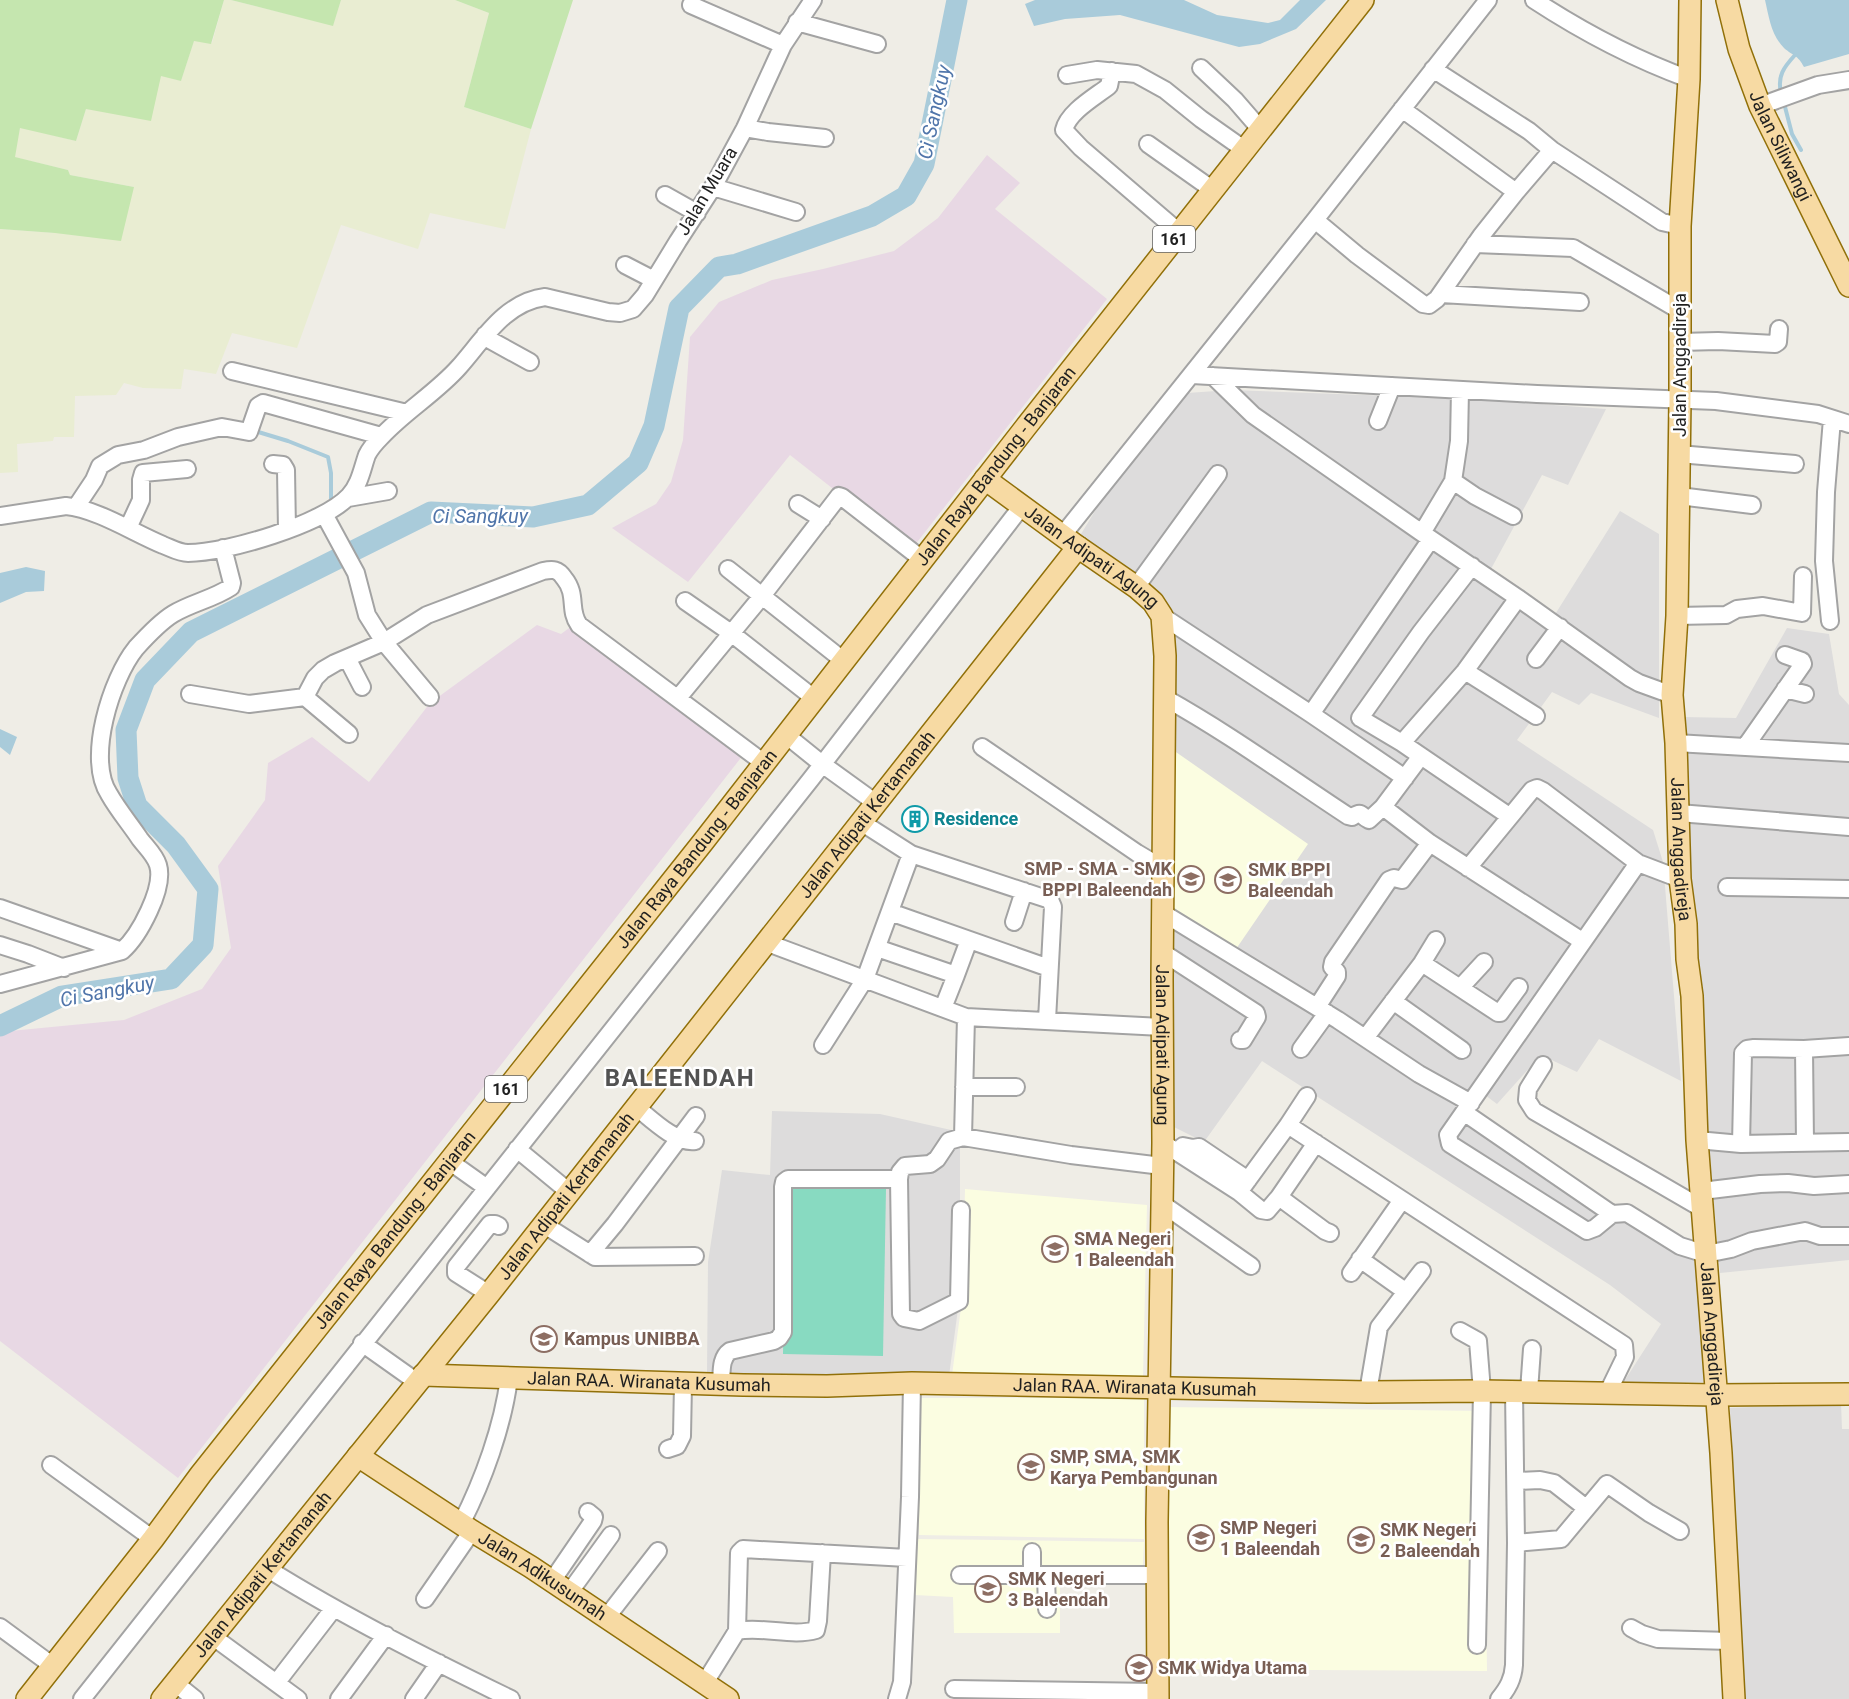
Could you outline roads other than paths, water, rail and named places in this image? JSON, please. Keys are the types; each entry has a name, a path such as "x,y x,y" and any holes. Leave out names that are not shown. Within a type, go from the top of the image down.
{"main road":[{"name":"Jalan Raya Bandung - Banjaran","path":"27,1699 201,1474 815,699 985,479 1364,0"},
{"name":"Jalan Anggadireja","path":"1690,0 1689,79 1680,226 1677,616 1665,693 1676,743 1680,879 1692,996 1697,1140 1721,1453 1734,1699"},
{"name":"Jalan Siliwangi","path":"1727,0 1739,49 1775,100 1849,286"},
{"name":"Jalan Adipati Agung","path":"985,479 1136,587 1153,602 1162,616 1165,656 1162,1027 1167,1153 1161,1203 1158,1388 1158,1695"},
{"name":"Jalan Adipati Kertamanah","path":"168,1691 489,1294 876,803 1070,542"},
{"name":"Jalan RAA. Wiranata Kusumah","path":"420,1378 827,1386 912,1383 1368,1392 1849,1394"},
{"name":"Jalan Adikusumah","path":"358,1456 561,1587 728,1699"}],"street":[{"name":"Jalan Muara","path":"485,335 510,311 536,298 556,298 591,309 620,313 633,309 645,295 713,187 745,128 783,45 813,0"},
{"path":"1070,542 1192,375 1488,0"},
{"path":"1534,0 1566,21 1640,60 1689,79"},
{"path":"691,5 783,45"},
{"path":"797,22 877,44"},
{"path":"1200,68 1235,100 1261,130"},
{"path":"1433,69 1662,222 1680,226"},
{"path":"1067,75 1097,70 1140,75 1165,90 1245,150"},
{"path":"1112,71 1109,86 1069,119 1064,130 1081,148 1179,232"},
{"path":"1775,100 1818,85 1849,80"},
{"path":"1402,109 1515,192"},
{"path":"745,128 825,138"},
{"path":"1148,144 1213,190"},
{"path":"1315,220 1357,255 1423,304 1433,303 1515,192 1552,150"},
{"path":"713,187 796,212"},
{"path":"665,195 697,213"},
{"path":"1475,244 1573,248 1679,310"},
{"path":"625,265 654,280"},
{"path":"1441,294 1580,302"},
{"path":"1680,342 1775,344 1778,342 1779,329"},
{"path":"0,516 66,506 76,507 183,553 261,540 326,518 348,498 364,469 368,453 381,436 432,394 459,367 485,335 530,362"},
{"path":"232,371 407,413"},
{"path":"1192,375 1716,401 1808,412 1849,424"},
{"path":"1213,376 1253,415 1630,678 1665,693"},
{"path":"1378,421 1392,386"},
{"path":"1311,714 1427,536 1453,482 1459,441 1460,390"},
{"path":"76,507 94,480 100,466 118,455 144,450 178,437 222,427 249,432 258,406 261,404 381,436"},
{"path":"1830,621 1824,561 1826,492 1832,419"},
{"path":"1679,454 1795,464"},
{"path":"273,464 283,465 286,470 287,530"},
{"path":"128,528 141,500 143,473 188,469"},
{"path":"1136,587 1218,474"},
{"path":"1453,482 1513,516"},
{"path":"348,498 388,491"},
{"path":"678,698 762,596 837,497 840,496 923,560"},
{"path":"1679,496 1752,506"},
{"path":"798,504 822,519"},
{"path":"82,1699 518,1150 1022,506"},
{"path":"326,518 356,573 367,615 384,642 430,697"},
{"path":"0,984 122,951 131,942 148,913 160,873 154,857 107,792 102,780 100,748 106,710 122,670 136,649 159,626 173,614 231,587 223,548"},
{"path":"1472,566 1421,632 1360,718 1402,743 1509,816"},
{"path":"728,569 844,661"},
{"path":"305,697 313,681 323,670 384,642 427,615 543,571 555,570 560,572 572,590 574,614 579,625 764,763"},
{"path":"1677,616 1726,615 1737,609 1762,606 1802,613 1803,576"},
{"path":"1402,743 1465,671 1518,598"},
{"path":"685,600 815,699"},
{"path":"1162,616 1405,778"},
{"path":"1536,659 1560,627"},
{"path":"1745,747 1803,664 1802,661 1785,655"},
{"path":"347,658 362,687"},
{"path":"1465,671 1536,716"},
{"path":"1785,689 1805,694"},
{"path":"190,694 249,705 305,697 350,734"},
{"path":"1165,698 1209,723 1352,817 1360,813 1369,820 1383,807 1421,756"},
{"path":"786,735 876,803"},
{"path":"1676,743 1849,753"},
{"path":"982,747 1137,853 1164,868"},
{"path":"1468,868 1509,816 1532,790 1537,788 1638,863 1680,879"},
{"path":"1383,807 1430,843 1582,941"},
{"path":"1679,813 1849,827"},
{"path":"861,822 911,854 1050,900 1052,904 1047,1020"},
{"path":"1301,1049 1337,976 1337,972 1332,967 1333,962 1389,880 1402,880 1430,843"},
{"path":"823,1045 865,979 911,854"},
{"path":"1638,863 1448,1135 1450,1144 1587,1231 1615,1214 1627,1213 1680,1246 1706,1254 1731,1249 1752,1241 1805,1231 1820,1236 1849,1236"},
{"path":"1727,887 1849,889"},
{"path":"1014,922 1024,891"},
{"path":"0,908 122,951"},
{"path":"890,912 1049,968"},
{"path":"1163,913 1366,1037 1615,1214"},
{"path":"943,1008 969,940"},
{"path":"1366,1037 1422,963 1436,940"},
{"path":"765,942 966,1017 1162,1027"},
{"path":"0,945 64,968"},
{"path":"877,948 956,975"},
{"path":"1162,951 1256,1013 1257,1017 1243,1040 1240,1040"},
{"path":"1460,988 1484,962"},
{"path":"1422,963 1500,1013 1520,987"},
{"path":"1393,1001 1462,1050"},
{"path":"963,1137 966,1017"},
{"path":"1741,1144 1743,1053 1747,1049 1848,1046"},
{"path":"1804,1049 1804,1143"},
{"path":"1543,1065 1528,1089 1527,1100 1534,1111 1702,1200 1770,1184 1788,1183 1814,1186 1849,1184"},
{"path":"964,1087 1016,1087"},
{"path":"1244,1186 1307,1096"},
{"path":"635,1106 687,1140"},
{"path":"590,1254 687,1140 696,1116"},
{"path":"1288,1125 1624,1345 1624,1358 1608,1392"},
{"path":"961,1210 959,1300 919,1321 904,1318 901,1314 900,1172 904,1166 930,1164 937,1159 949,1141 963,1137 1071,1155 1167,1153 1244,1186 1264,1211 1279,1197 1316,1143"},
{"path":"1697,1140 1741,1144 1849,1142"},
{"path":"518,1150 568,1191"},
{"path":"449,1161 487,1188"},
{"path":"721,1384 723,1359 726,1354 730,1351 774,1341 783,1332 784,1182 788,1179 899,1179"},
{"path":"1279,1197 1330,1233"},
{"path":"1402,1200 1356,1266 1405,1291"},
{"path":"1161,1203 1251,1266"},
{"path":"489,1294 456,1273 456,1267 490,1224 499,1226"},
{"path":"543,1224 590,1254 602,1258 695,1256"},
{"path":"1368,1392 1378,1327 1422,1270"},
{"path":"1460,1331 1478,1341 1482,1391 1477,1645"},
{"path":"363,1345 362,1343 420,1378"},
{"path":"1499,1699 1509,1686 1513,1675 1515,1481 1521,1391 1532,1348"},
{"path":"425,1599 467,1528 506,1401 509,1378"},
{"path":"897,1699 902,1682 912,1383"},
{"path":"668,1449 676,1446 681,1436 684,1414 683,1384"},
{"path":"51,1465 153,1539"},
{"path":"1515,1481 1540,1480 1554,1484 1586,1508"},
{"path":"1515,1543 1561,1539 1606,1484 1680,1531"},
{"path":"561,1587 593,1521 594,1517 588,1512"},
{"path":"561,1587 611,1535"},
{"path":"704,1684 737,1631 740,1550 907,1558"},
{"path":"606,1618 658,1551"},
{"path":"1032,1552 1047,1609"},
{"path":"737,1631 748,1629 800,1632 816,1630 822,1553"},
{"path":"268,1569 334,1608 439,1663 490,1695 511,1699"},
{"path":"960,1575 1157,1575"},
{"path":"277,1682 334,1608"},
{"path":"0,1627 53,1666"},
{"path":"1632,1628 1658,1639 1730,1641"},
{"path":"339,1699 386,1635"},
{"path":"212,1636 298,1699"},
{"path":"414,1699 439,1663"},
{"path":"954,1689 1158,1695"},
{"path":"168,1691 195,1699"}],"water":[{"path":"1035,0 1184,0 1217,15 1268,23 1280,20 1300,0 1326,0 1296,29 1260,44 1239,47 1120,15 1065,19 1034,26 1025,4"},
{"path":"1765,0 1849,0 1849,54 1804,67 1800,60 1784,48 1776,37"},
{"path":"26,567 45,571 44,591 26,592 0,603 0,573"},
{"path":"0,729 17,737 10,755 0,747"}],"waterway":[{"name":"Ci Sangkuy","path":"0,1026 62,996 171,979 203,945 208,889 176,845 137,806 128,778 126,730 145,680 191,632 431,512 533,517 588,505 638,463 654,426 679,308 719,267 737,264 872,216 906,196 924,164 957,0"},
{"path":"1781,93 1782,72 1795,55"},
{"path":"1784,103 1792,134 1801,150"},
{"path":"255,431 328,457 331,473 331,504"},
{"path":"348,542 354,551"}],"place":[{"name":"Residence","path":"915,819"},
{"name":"SMP - SMA - SMK BPPI Baleendah","path":"1191,879"},
{"name":"SMK BPPI Baleendah","path":"1228,880"},
{"name":"SMA Negeri 1 Baleendah","path":"1055,1249"},
{"name":"Kampus UNIBBA","path":"544,1339"},
{"name":"SMP, SMA, SMK Karya Pembangunan","path":"1031,1467"},
{"name":"SMP Negeri 1 Baleendah","path":"1201,1538"},
{"name":"SMK Negeri 2 Baleendah","path":"1361,1540"},
{"name":"SMK Negeri 3 Baleendah","path":"988,1589"},
{"name":"SMK Widya Utama","path":"1139,1668"}],"district":[{"name":"BALEENDAH","path":"680,1078"}]}
